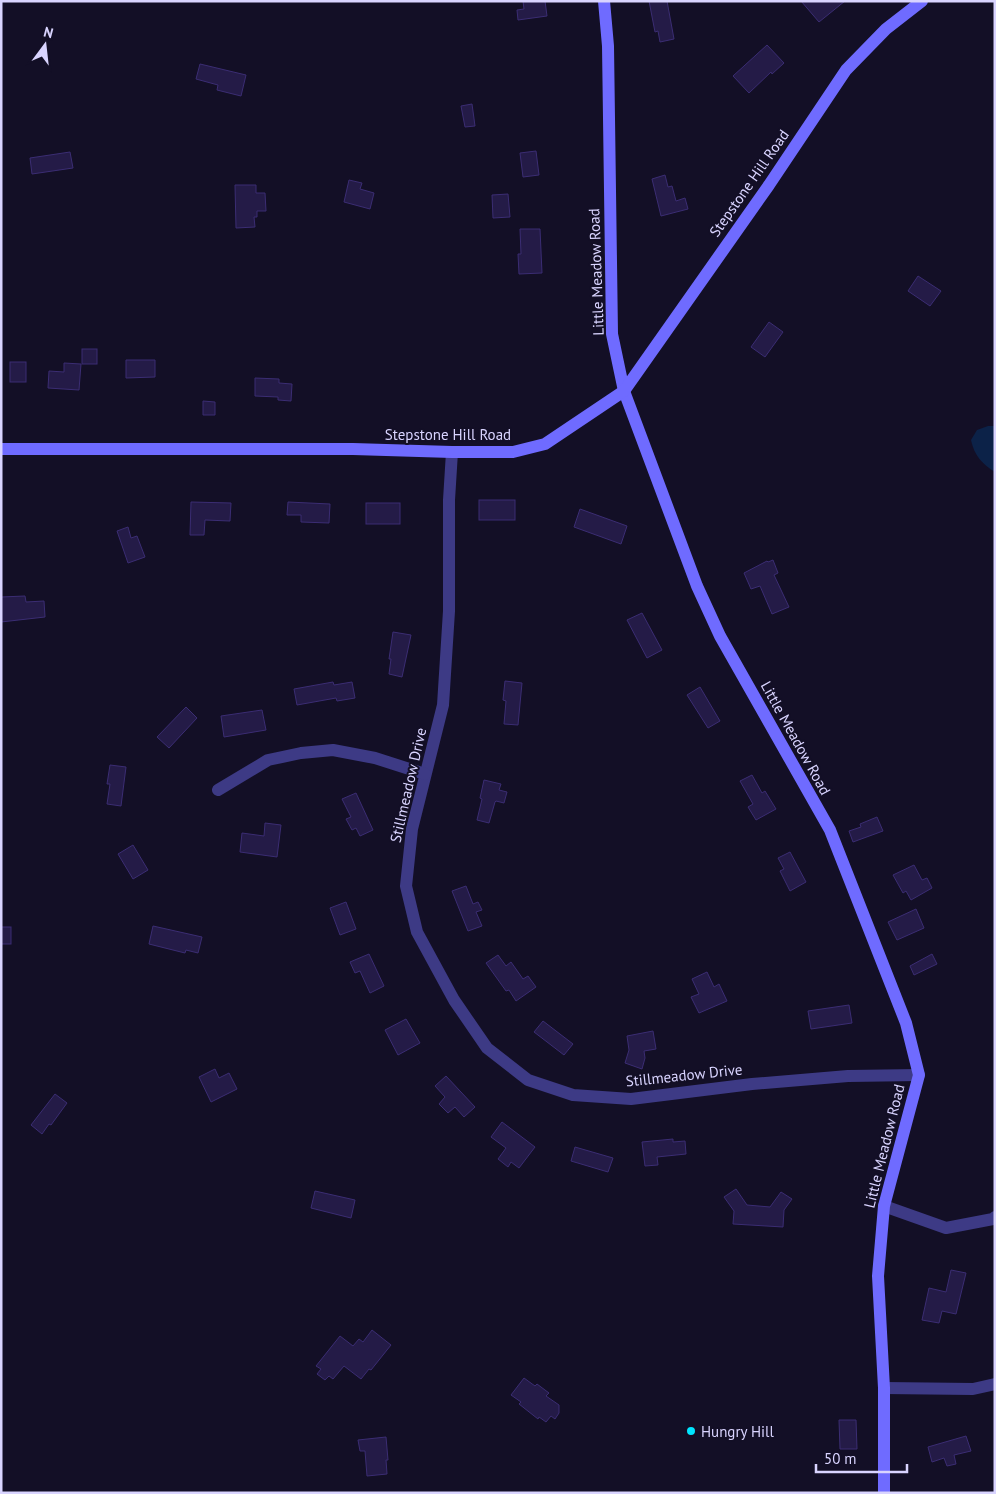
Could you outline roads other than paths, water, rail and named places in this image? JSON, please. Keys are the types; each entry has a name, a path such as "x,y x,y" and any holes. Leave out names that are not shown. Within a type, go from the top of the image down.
{"street":[{"name":"Little Meadow Road","path":"604,1 608,46 612,334 624,391 697,586 716,628 830,830 906,1023 919,1075 884,1206 878,1276 884,1388 884,1493"},
{"name":"Stepstone Hill Road","path":"1,449 353,449 513,452 546,444 624,391 768,186 846,70 886,29 922,1"},
{"name":"Stillmeadow Drive","path":"452,452 449,500 449,610 443,705 412,829 406,886 417,932 454,1000 487,1048 528,1080 573,1095 631,1099 752,1084 848,1076 919,1075"},
{"path":"218,790 268,760 333,750 375,758 425,774"},
{"path":"884,1206 946,1228 993,1219 995,1217"},
{"path":"884,1388 973,1389 995,1384"}],"water":[{"path":"988,426 995,426 995,472 979,459 971,440 977,430"}],"place":[{"name":"Hungry Hill","path":"691,1431"}]}
